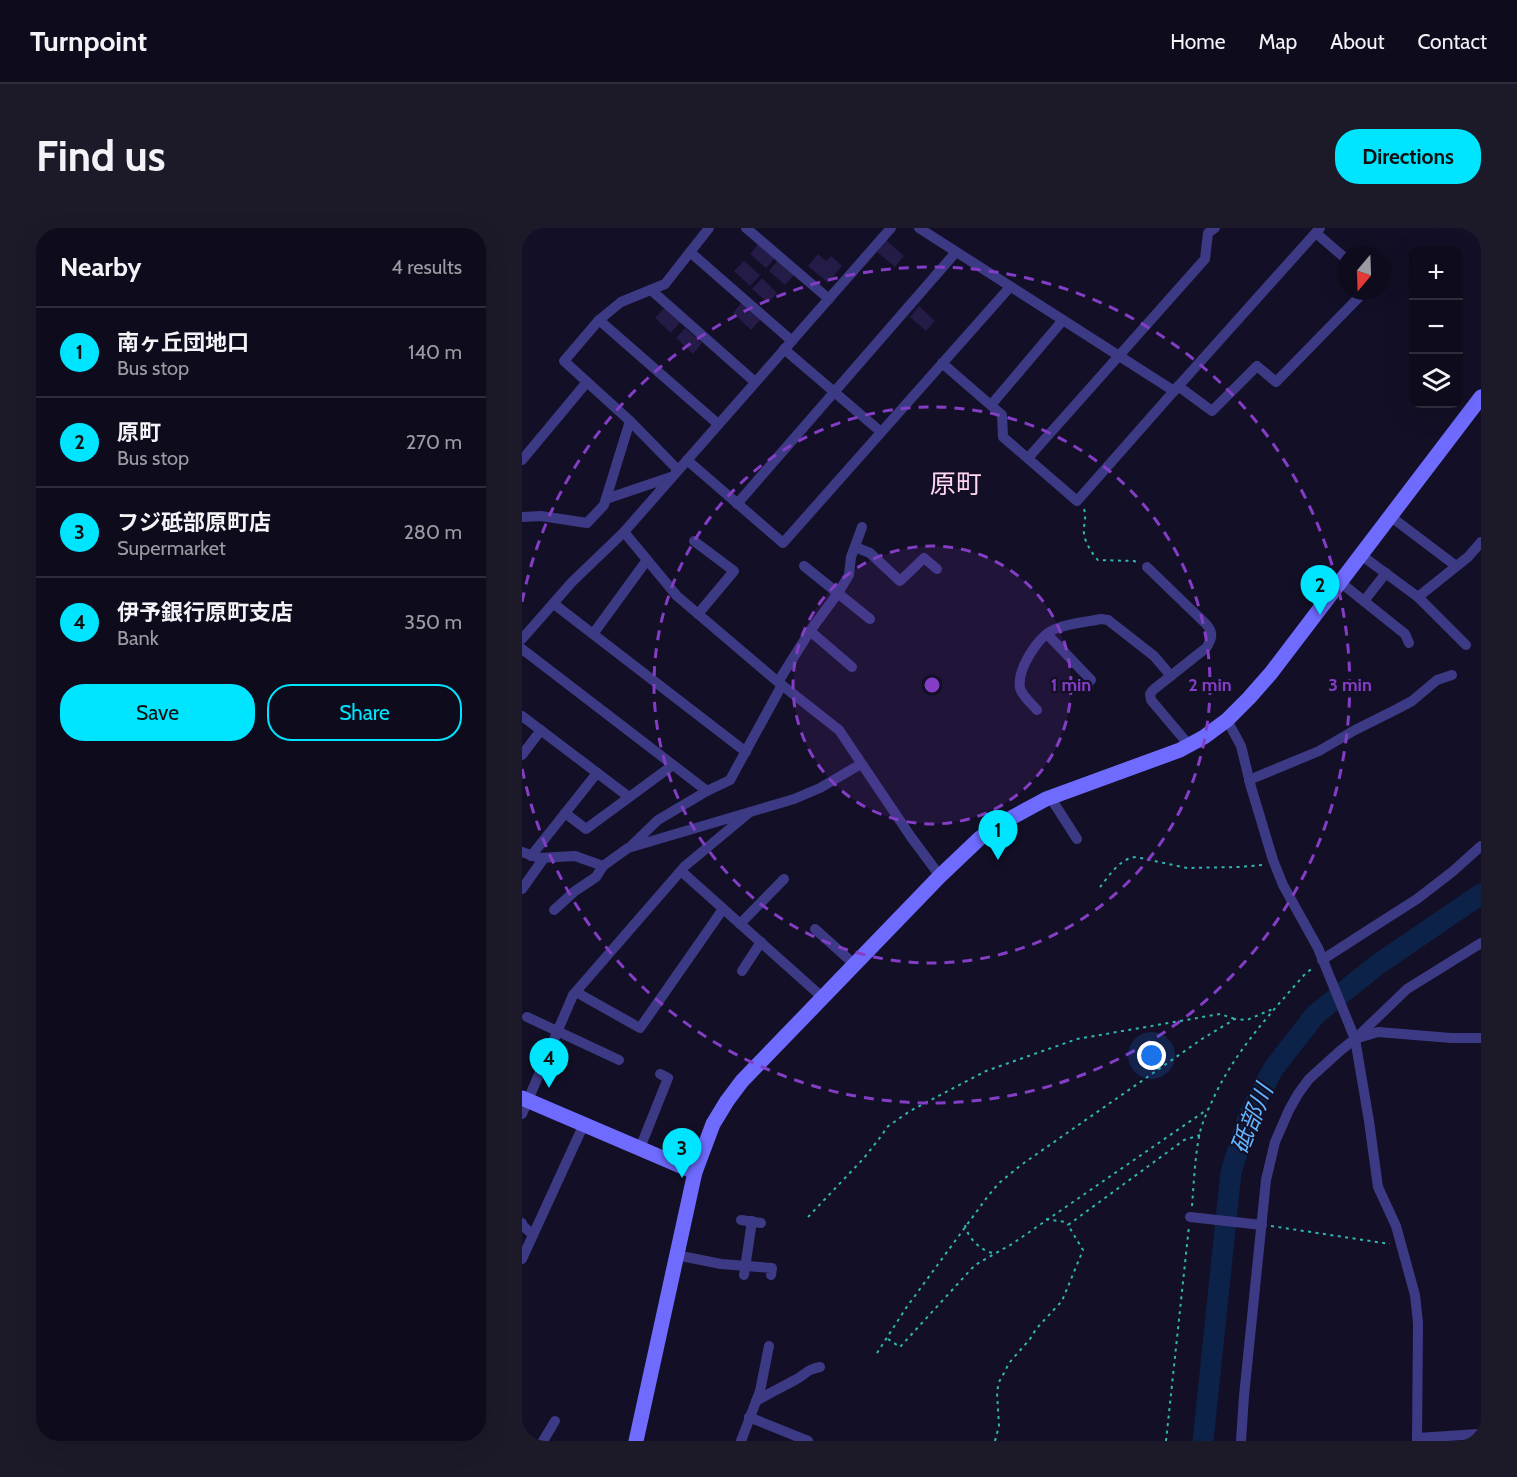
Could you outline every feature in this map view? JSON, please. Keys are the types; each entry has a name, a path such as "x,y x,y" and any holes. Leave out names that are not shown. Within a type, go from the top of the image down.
{"street":[{"path":"675,473 630,422 564,362 599,320 621,302 666,284 709,228"},
{"path":"746,228 829,299"},
{"path":"522,639 573,582 624,532 891,228"},
{"path":"919,228 1120,356 1212,411 1257,366 1276,382 1356,300"},
{"path":"1028,458 1205,259 1208,233 1215,228"},
{"path":"942,363 1002,415 1004,437 1077,501 1318,230 1337,250"},
{"path":"690,252 834,392 881,432"},
{"path":"737,504 956,252"},
{"path":"687,460 783,543 1010,287"},
{"path":"651,290 755,382"},
{"path":"599,320 718,424"},
{"path":"991,405 1063,320"},
{"path":"522,460 587,382"},
{"path":"636,1441 695,1172 713,1124 742,1081 940,876 980,838 1019,812 1050,797 1180,750 1204,737 1227,720 1271,673 1481,397"},
{"path":"522,517 541,516 587,523 604,504 630,422"},
{"path":"606,499 675,473"},
{"path":"1390,516 1456,566"},
{"path":"554,910 575,891 596,877 603,866 628,848 658,820 730,780 810,631 849,575 851,557 862,527"},
{"path":"624,532 677,596 838,730 940,876"},
{"path":"694,541 734,571 698,614"},
{"path":"1418,597 1468,557 1481,542"},
{"path":"855,547 870,553 900,581 924,558 937,568"},
{"path":"1361,555 1418,597 1466,645"},
{"path":"593,634 647,560"},
{"path":"804,566 870,619"},
{"path":"1147,567 1206,624 1212,635 1206,648 1149,694 1151,700 1189,745"},
{"path":"1364,602 1386,573"},
{"path":"1340,582 1405,634 1409,643"},
{"path":"554,604 746,752"},
{"path":"1037,710 1020,690 1020,683 1029,655 1040,639 1056,628 1101,619 1108,620 1154,656 1171,676"},
{"path":"810,631 852,667"},
{"path":"1047,634 1091,680 1084,687"},
{"path":"522,649 707,791"},
{"path":"1249,780 1319,751 1355,730 1397,710 1437,680 1452,675"},
{"path":"522,716 629,797"},
{"path":"1227,720 1241,746 1249,780 1282,885 1317,948 1353,1035 1369,1121 1378,1187 1396,1226 1415,1295 1418,1323 1417,1439 1481,1433"},
{"path":"522,755 541,730"},
{"path":"628,848 794,800 861,764"},
{"path":"565,813 586,829 673,765"},
{"path":"597,773 565,813 527,854 539,858 575,856 603,866"},
{"path":"1050,797 1077,839"},
{"path":"695,1172 584,1124 524,1104 576,992 681,871 750,812"},
{"path":"1324,965 1370,928 1417,899 1481,846"},
{"path":"522,889 544,858"},
{"path":"681,871 822,997"},
{"path":"740,924 784,879"},
{"path":"576,992 640,1028 723,909"},
{"path":"815,929 854,964"},
{"path":"742,971 761,942"},
{"path":"1241,1441 1266,1180 1275,1142 1289,1110 1309,1079 1341,1050 1353,1035 1407,990 1481,943"},
{"path":"527,1017 619,1060"},
{"path":"1353,1035 1378,1032 1481,1038"},
{"path":"640,1148 668,1078 660,1074"},
{"path":"522,1259 584,1124"},
{"path":"1193,1217 1260,1224"},
{"path":"744,1270 752,1221"},
{"path":"522,1223 533,1235"},
{"path":"676,1255 744,1270 772,1268 771,1275"},
{"path":"741,1441 760,1391 769,1346"},
{"path":"756,1401 797,1379 810,1369 820,1367"},
{"path":"749,1417 808,1441"},
{"path":"543,1441 555,1421"}],"path":[{"path":"1084,508 1086,516 1083,532 1098,560 1134,561 1147,567"},
{"path":"1100,887 1130,857 1187,868 1261,865 1266,866 1272,875 1279,876"},
{"path":"1166,1441 1193,1217 1200,1135 1208,1109 1234,1059 1275,1008 1305,974 1324,965"},
{"path":"808,1216 864,1158 886,1127 910,1111 986,1071 1077,1039 1220,1014 1247,1020 1275,1008"},
{"path":"877,1353 965,1225 999,1184 1021,1165 1202,1039 1235,1019"},
{"path":"887,1338 900,1347 975,1265 1012,1244 1208,1109"},
{"path":"1068,1225 1184,1140 1200,1135"},
{"path":"995,1441 999,1426 997,1392 999,1382 1009,1363 1062,1301 1083,1250 1065,1222 1046,1219"},
{"path":"1260,1224 1402,1246"},
{"path":"965,1225 967,1233 988,1253 995,1253"}],"building":[{"path":"886,240 904,256 895,267 877,252"},
{"path":"759,243 775,258 766,268 750,254"},
{"path":"818,254 826,261 831,256 842,266 828,283 808,266"},
{"path":"778,260 794,275 785,285 769,271"},
{"path":"744,261 760,275 750,286 734,271"},
{"path":"762,278 777,293 768,303 752,289"},
{"path":"742,302 761,319 751,330 733,313"},
{"path":"919,306 935,321 926,331 910,317"},
{"path":"664,308 680,322 671,333 655,318"},
{"path":"685,328 702,343 693,354 676,338"}],"waterway":[{"name":"砥部川","path":"1203,1441 1231,1172 1249,1115 1273,1069 1315,1015 1377,965 1481,894"}],"place":[{"name":"原町","path":"1320,615"},
{"name":"南ヶ丘団地口","path":"998,860"},
{"name":"伊予銀行原町支店","path":"549,1088"},
{"name":"フジ砥部原町店","path":"682,1178"}],"district":[{"name":"原町","path":"956,484"}]}
